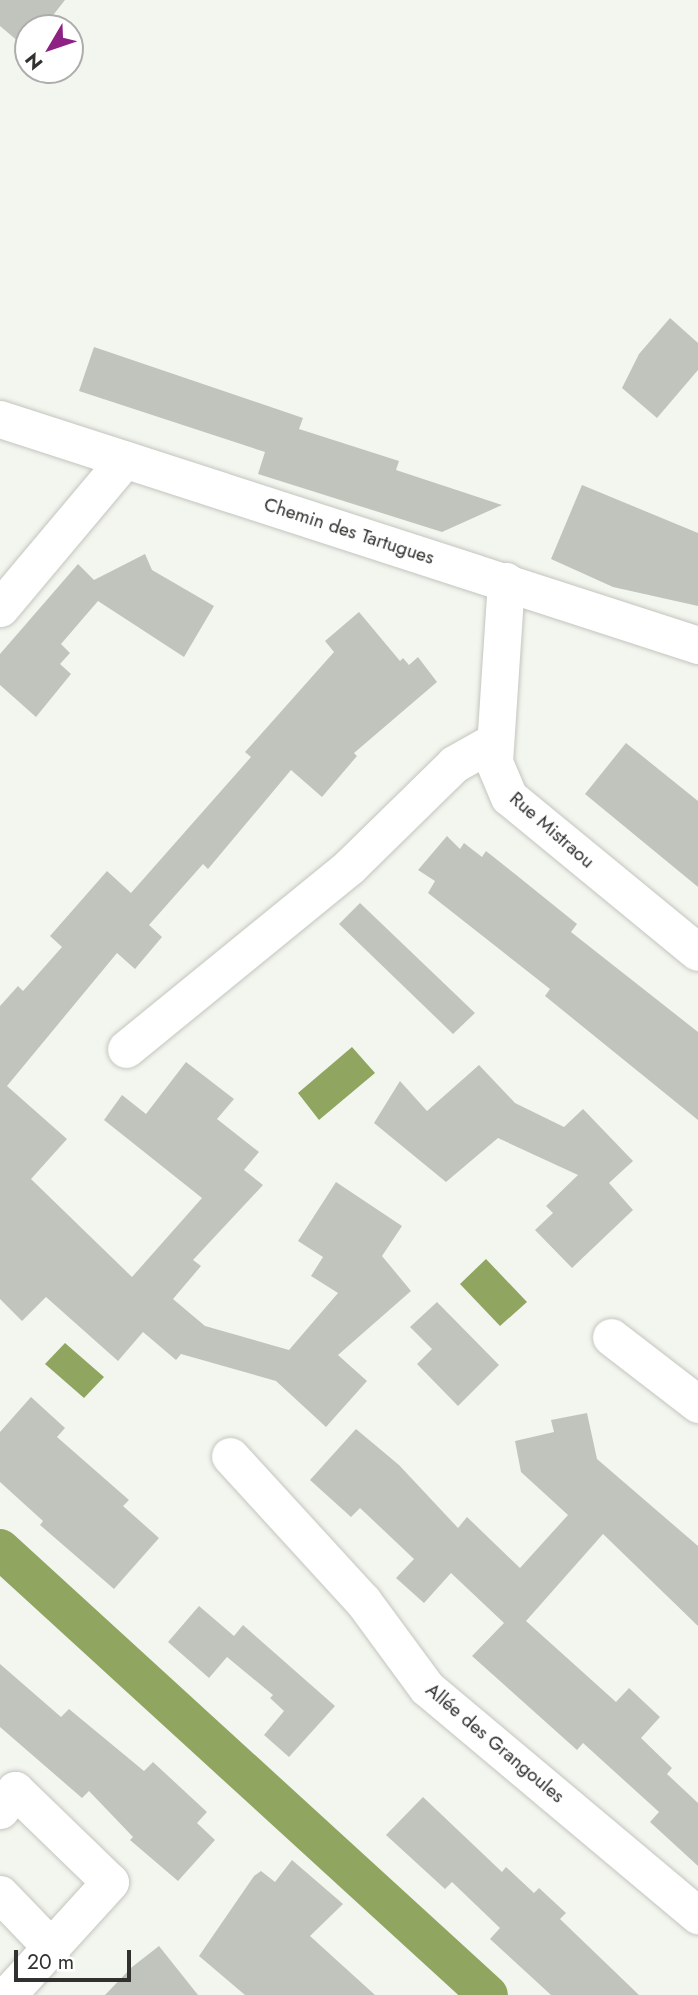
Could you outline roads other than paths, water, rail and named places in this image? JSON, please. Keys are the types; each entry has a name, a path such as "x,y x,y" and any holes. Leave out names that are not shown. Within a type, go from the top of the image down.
{"street":[{"name":"Chemin des Tartugues","path":"0,419 698,645"},
{"path":"0,608 125,459"},
{"name":"Rue Mistraou","path":"506,581 494,762 509,797 698,952"},
{"path":"126,1049 349,867 454,764 495,741"},
{"path":"611,1337 698,1404"},
{"name":"Allée des Grangoules","path":"230,1456 363,1601 427,1688 698,1915"},
{"path":"0,1810 15,1790 110,1882 7,1995"},
{"path":"0,1894 52,1948"}],"waterway":[{"path":"0,1549 488,1995"}]}
